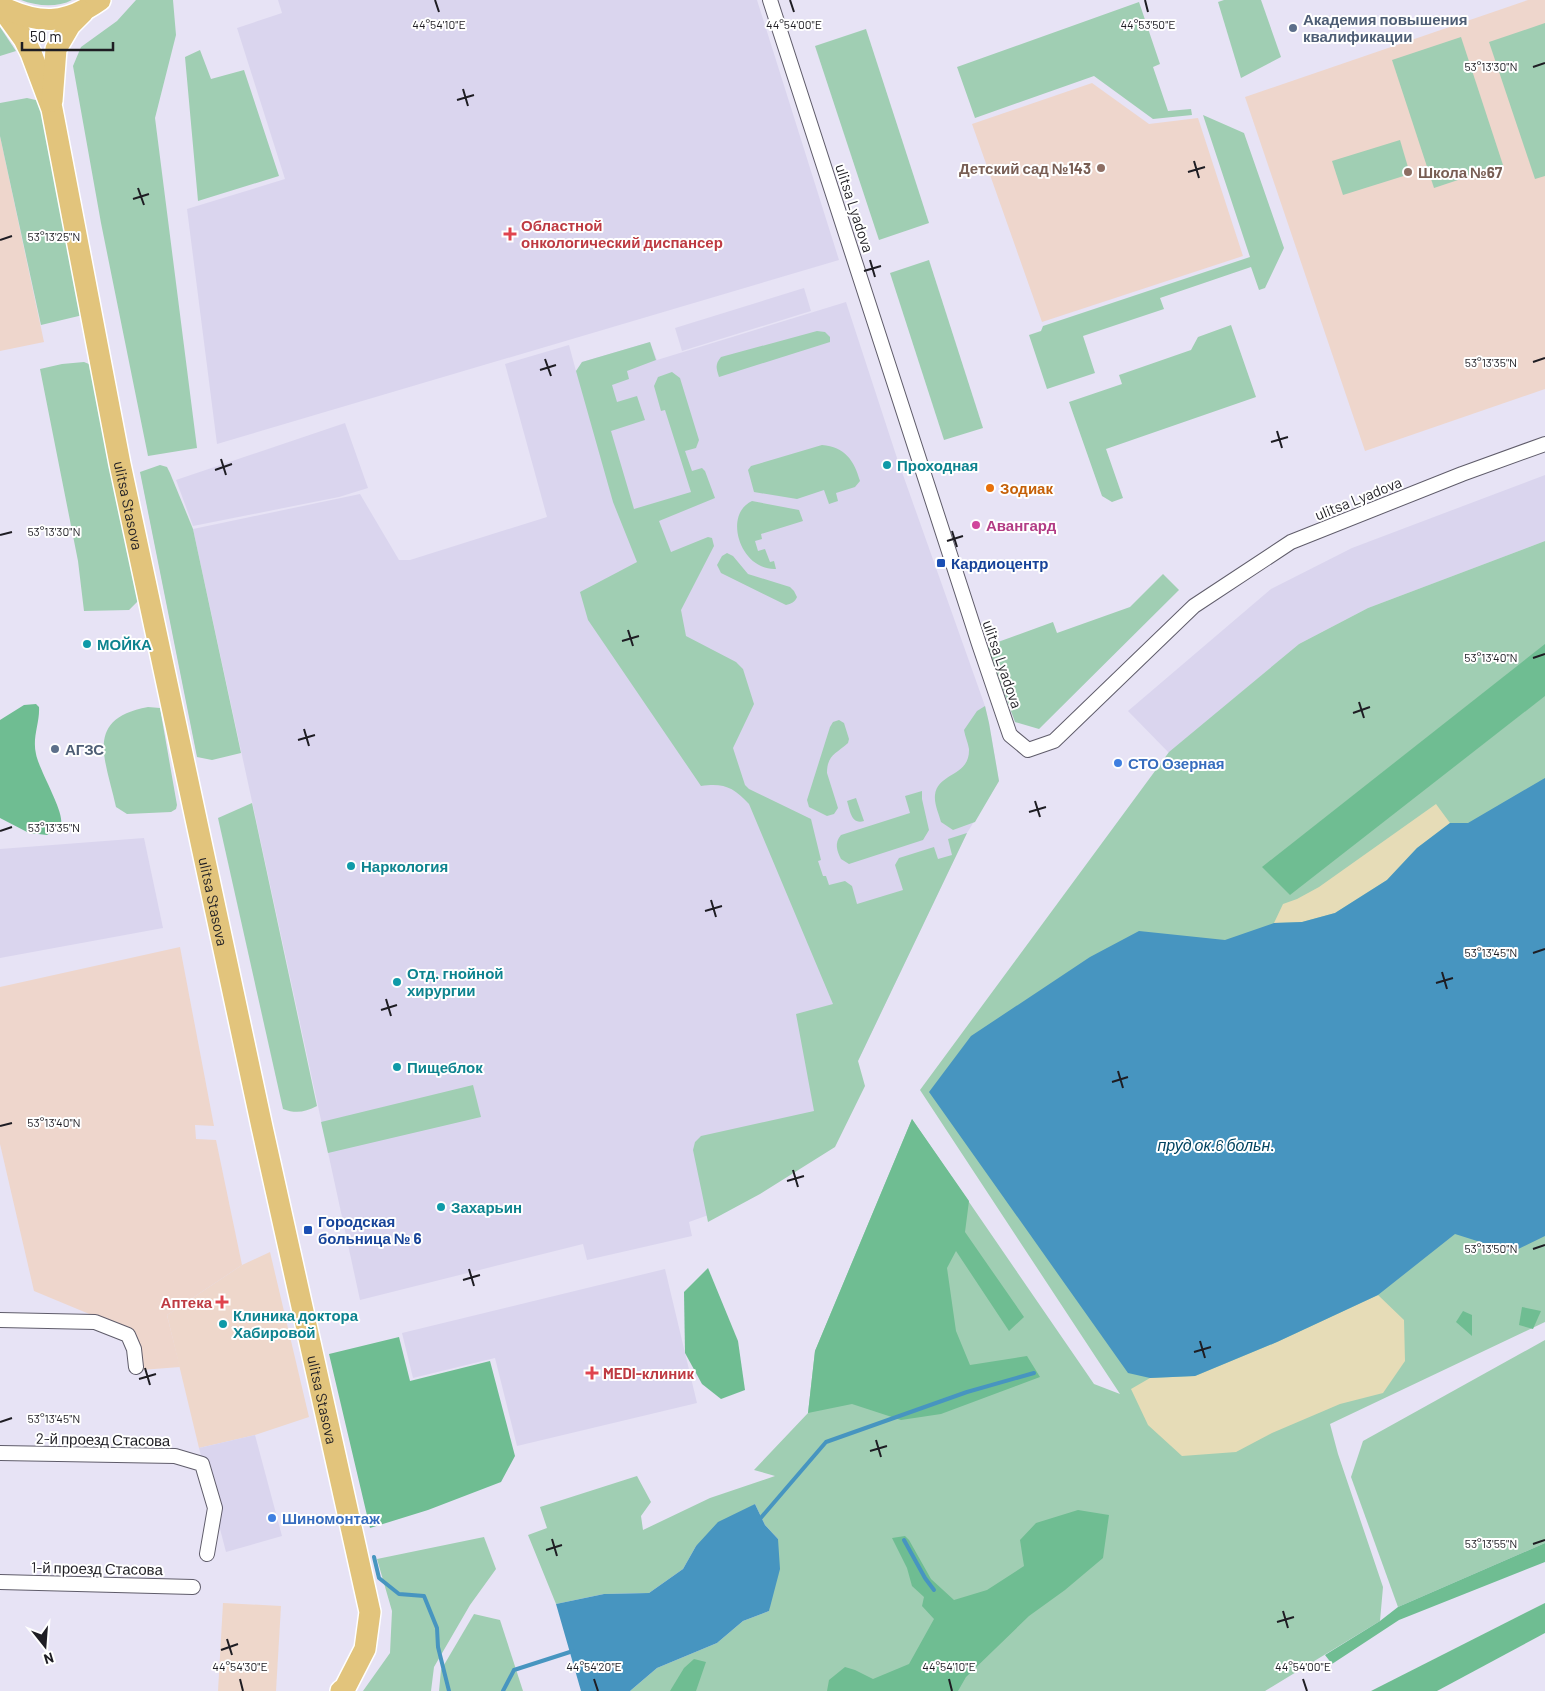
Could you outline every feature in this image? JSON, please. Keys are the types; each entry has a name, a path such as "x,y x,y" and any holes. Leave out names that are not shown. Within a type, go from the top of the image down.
{"main road":[{"path":"0,6 20,16 42,20 64,18 92,6"},
{"name":"ulitsa Stasova","path":"0,6 24,39 52,109 120,464 250,1069 370,1612 365,1650 343,1689"},
{"name":"ulitsa Stasova","path":"52,109 56,49 70,25 92,6"}],"street":[{"name":"ulitsa Lyadova","path":"770,0 978,644 1010,735 1028,750 1054,741 1194,606 1291,542 1462,474 1545,444"},
{"path":"0,1320 95,1322 128,1335 134,1348 136,1367"},
{"name":"2-й проезд Стасова","path":"0,1453 174,1456 202,1464 215,1508 207,1554"},
{"name":"1-й проезд Стасова","path":"0,1582 193,1587"}],"shaded area":[{"name":"Областной онкологический диспансер","path":"278,0 757,0 839,260 217,444 187,209 285,179 237,28 282,13"},
{"name":"Школа №67","path":"1528,0 1545,0 1545,389 1365,451 1245,97"},
{"name":"Детский сад №143","path":"1092,83 1149,124 1198,118 1243,256 1042,322 972,124"},
{"path":"0,136 44,342 0,351"},
{"path":"804,288 811,311 682,351 675,328"},
{"path":"846,302 897,458 985,706 999,781 967,833 858,1061 830,1139 714,1213 689,1222 692,1236 587,1260 583,1244 360,1300 193,529 360,494 399,560 410,560 547,517 505,364 569,345 576,371 582,362 650,342 657,360"},
{"path":"345,423 368,488 339,497 193,526 176,480"},
{"path":"1545,475 1545,541 1368,608 1299,644 1169,753 1128,711 1271,589 1352,548"},
{"path":"144,838 163,928 0,958 0,849"},
{"path":"180,947 214,1126 195,1125 196,1139 216,1140 242,1265 167,1315 180,1367 141,1370 135,1333 34,1291 0,1144 0,987"},
{"path":"270,1252 309,1417 255,1435 199,1448 167,1315 242,1265"},
{"path":"665,1269 697,1403 517,1446 495,1358 413,1378 402,1333"},
{"path":"255,1435 282,1536 226,1552 199,1448"},
{"path":"223,1603 281,1606 276,1691 218,1691"}],"green space":[{"path":"21,0 72,0 66,3 46,5 33,4"},
{"path":"136,0 173,0 176,35 155,118 197,448 148,456 101,223 73,66 81,47 117,21"},
{"path":"1224,0 1261,0 1281,57 1241,78 1218,2"},
{"path":"1139,2 1160,64 1153,67 1168,111 1191,109 1192,115 1153,119 1094,76 975,118 957,67"},
{"path":"1545,23 1545,176 1535,179 1489,42"},
{"path":"0,27 16,51 0,56"},
{"path":"866,29 929,223 879,240 815,46"},
{"path":"1461,37 1503,165 1434,188 1392,60"},
{"path":"200,50 211,79 244,70 279,176 198,201 185,57"},
{"path":"27,98 40,101 83,315 41,325 0,136 0,103"},
{"path":"1203,115 1244,133 1284,248 1265,288 1259,290 1251,267 1160,298 1164,309 1083,336 1095,373 1047,389 1029,335 1041,331 1043,326 1250,257"},
{"path":"1400,140 1410,174 1343,195 1332,161"},
{"path":"929,260 983,428 944,440 890,273"},
{"path":"1231,325 1256,397 1106,449 1123,498 1112,502 1102,496 1069,402 1122,384 1119,375 1191,350 1198,337"},
{"path":"817,331 825,332 830,337 830,342 719,377 717,366 721,357"},
{"path":"650,342 656,360 627,371 629,379 612,385 617,402 637,396 645,420 611,431 634,509 691,492 665,410 661,411 654,386 658,377 672,372 680,378 699,440 696,448 685,451 692,471 702,468 705,471 715,498 659,521 671,552 708,537 712,538 714,546 681,610 686,636 736,662 743,669 754,704 733,748 745,785 749,789 811,819 821,860 818,861 823,876 826,876 829,885 845,881 852,886 857,904 903,890 895,865 899,858 934,847 938,859 952,855 948,839 967,833 858,1061 865,1086 835,1147 760,1194 708,1222 693,1150 695,1142 701,1136 814,1111 796,1014 833,1004 749,804 728,788 716,785 701,786 588,620 580,592 637,562 613,502 576,371 582,362"},
{"path":"84,362 94,367 140,599 129,610 84,611 78,561 40,369"},
{"path":"822,445 830,446 843,452 855,467 860,481 855,487 836,493 838,501 829,504 824,490 797,499 754,492 748,470 751,466"},
{"path":"160,465 167,467 193,529 241,753 212,760 197,757 140,472"},
{"path":"752,501 799,510 803,521 761,534 762,539 755,541 758,551 765,549 770,562 774,561 776,569 764,567 753,561 745,552 740,541 737,529 738,518 743,508"},
{"path":"1545,541 1545,1322 1330,1424 1338,1454 1383,1587 1380,1621 1265,1691 630,1691 657,1668 717,1643 743,1621 769,1611 778,1539 765,1525 755,1504 696,1546 683,1569 649,1593 604,1594 556,1604 528,1535 547,1528 540,1507 637,1476 651,1502 641,1516 643,1530 710,1498 775,1476 754,1470 808,1413 815,1351 912,1119 1094,1384 1120,1394 920,1090 1169,752 1299,644 1368,608"},
{"path":"727,553 733,556 748,574 790,587 797,597 796,599 786,605 721,573 717,565 722,556"},
{"path":"1163,574 1179,590 1039,729 1015,722 987,646 1053,622 1057,633 1130,607"},
{"path":"1545,644 1545,696 1290,895 1262,867"},
{"path":"36,704 39,707 35,742 36,754 61,817 59,827 47,835 29,833 0,818 0,720 24,705"},
{"path":"985,706 999,781 975,822 953,830 941,822 935,795 937,788 942,782 965,765 969,749 964,730 977,711"},
{"path":"148,707 160,708 177,805 176,809 171,812 127,814 116,807 105,758 104,744 107,732 114,721 128,713"},
{"path":"839,720 844,723 849,739 848,743 830,758 827,767 827,773 838,808 834,814 827,816 809,807 807,800 830,727 833,722"},
{"path":"922,791 929,830 923,840 849,864 841,859 837,850 837,844 841,835 910,813 905,796"},
{"path":"856,798 864,821 856,821 850,812 847,801"},
{"path":"252,803 317,1106 300,1112 283,1109 218,818"},
{"path":"473,1085 481,1117 328,1153 321,1122"},
{"path":"912,1119 969,1201 965,1232 1024,1317 1009,1331 956,1251 947,1268 956,1331 970,1365 1027,1356 1040,1377 941,1414 901,1420 852,1404 808,1413 815,1351"},
{"path":"708,1268 738,1341 745,1390 721,1399 702,1384 685,1353 684,1292"},
{"path":"1522,1307 1541,1311 1533,1329 1519,1325"},
{"path":"1463,1311 1472,1315 1472,1336 1456,1322"},
{"path":"399,1337 410,1381 490,1361 515,1456 501,1482 428,1510 370,1528 329,1354"},
{"path":"1545,1340 1545,1543 1398,1607 1351,1477 1363,1441"},
{"path":"1078,1510 1109,1515 1103,1558 1065,1590 1029,1616 966,1677 958,1691 827,1691 829,1680 845,1667 873,1679 909,1664 934,1619 922,1606 924,1597 912,1586 907,1568 892,1538 905,1536 909,1540 931,1579 954,1600 987,1590 1024,1566 1020,1540 1036,1523"},
{"path":"484,1537 496,1569 470,1605 434,1667 431,1691 363,1691 390,1653 392,1611 377,1559"},
{"path":"1545,1543 1545,1562 1399,1620 1332,1664 1325,1655 1380,1621 1398,1607"},
{"path":"1545,1603 1545,1633 1437,1691 1371,1691"},
{"path":"474,1614 500,1620 523,1691 439,1691 441,1670"},
{"path":"694,1659 706,1662 696,1691 670,1691 684,1668"}],"sand":[{"path":"1436,804 1450,823 1417,848 1387,880 1335,913 1302,922 1274,923 1283,904 1319,887"},
{"path":"1378,1295 1404,1320 1405,1361 1383,1393 1340,1404 1272,1433 1236,1452 1182,1456 1148,1425 1131,1389 1150,1378 1195,1376 1277,1342"}],"water":[{"name":"пруд ок.6 больн.","path":"1545,778 1545,1236 1512,1252 1455,1234 1378,1295 1277,1342 1195,1376 1150,1378 1128,1373 929,1092 971,1036 1090,957 1139,931 1225,940 1274,923 1302,922 1335,913 1387,880 1417,848 1450,823 1468,823"},
{"path":"755,1504 765,1525 778,1539 780,1569 769,1611 743,1621 717,1643 657,1668 630,1691 581,1691 556,1604 604,1594 649,1593 683,1569 696,1546 718,1522"}],"waterway":[{"path":"759,1520 826,1442 967,1392 1034,1373"},
{"path":"904,1540 925,1578 934,1590"},
{"path":"374,1557 379,1578 399,1594 424,1596 437,1628 438,1647 449,1691"},
{"path":"503,1691 514,1670 573,1651"}],"place":[{"name":"Академия повышения квалификации","path":"1293,28"},
{"name":"Детский сад №143","path":"1101,168"},
{"name":"Школа №67","path":"1408,172"},
{"name":"Областной онкологический диспансер","path":"510,234"},
{"name":"Проходная","path":"887,465"},
{"name":"Зодиак","path":"990,488"},
{"name":"Авангард","path":"976,525"},
{"name":"Кардиоцентр","path":"941,563"},
{"name":"МОЙКА","path":"87,644"},
{"name":"АГЗС","path":"55,749"},
{"name":"СТО Озерная","path":"1118,763"},
{"name":"Наркология","path":"351,866"},
{"name":"Отд. гнойной хирургии","path":"397,982"},
{"name":"Пищеблок","path":"397,1067"},
{"name":"Захарьин","path":"441,1207"},
{"name":"Городская больница № 6","path":"308,1230"},
{"name":"Аптека","path":"222,1302"},
{"name":"Клиника доктора Хабировой","path":"223,1324"},
{"name":"MEDI-клиник","path":"592,1373"},
{"name":"Шиномонтаж","path":"272,1518"}]}
